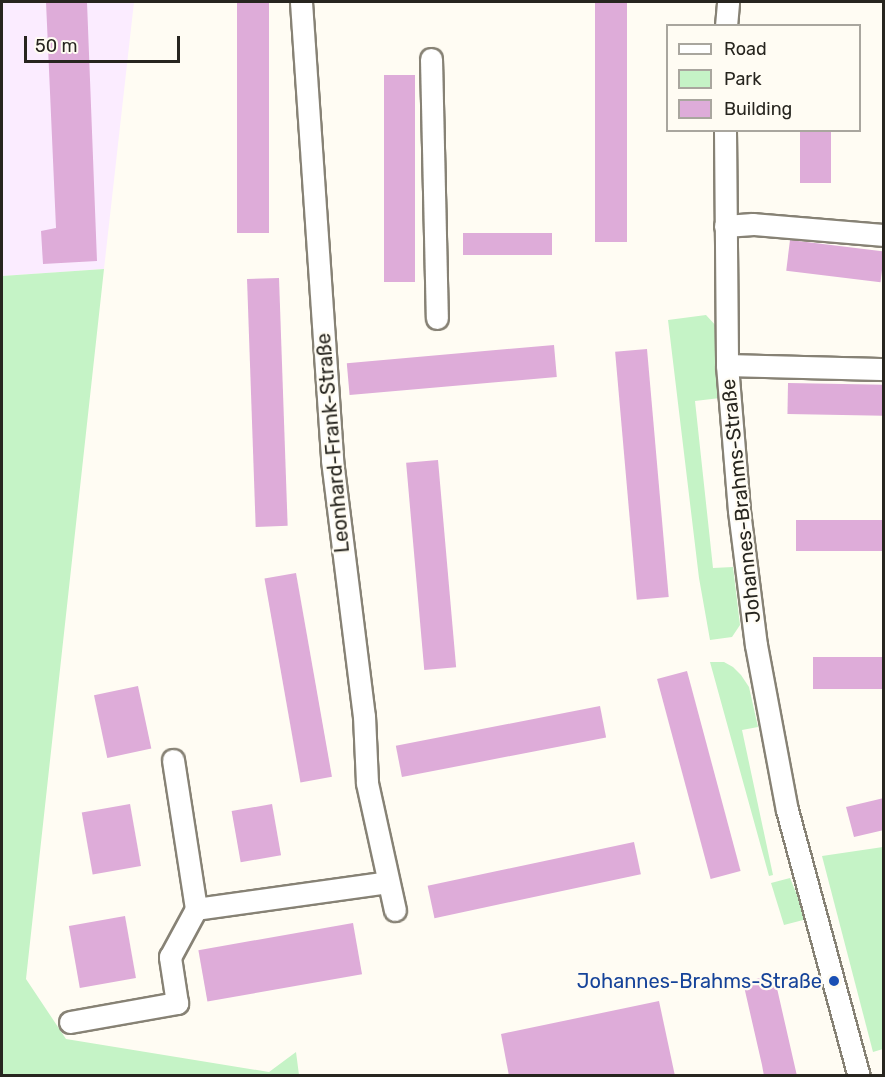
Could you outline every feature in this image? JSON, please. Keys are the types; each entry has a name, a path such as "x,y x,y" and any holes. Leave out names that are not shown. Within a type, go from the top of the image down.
{"street":[{"name":"Leonhard-Frank-Straße","path":"301,2 332,460 364,716 367,783 395,910"},
{"path":"726,24 728,2"},
{"path":"431,59 437,318"},
{"name":"Johannes-Brahms-Straße","path":"725,132 728,365 739,511 756,645 784,798 802,872 860,1076"},
{"path":"725,226 753,224 884,235"},
{"path":"728,365 884,369"},
{"path":"70,1022 177,1003 170,957 196,909 173,760"},
{"path":"196,909 388,882"}],"shaded area":[{"path":"2,2 134,2 104,269 2,276"}],"green space":[{"path":"104,269 26,979 66,1039 269,1072 296,1052 299,1075 2,1075 2,276"},
{"path":"706,315 718,328 720,398 695,401 713,568 733,567 740,625 732,637 710,640 699,578 668,320"},
{"path":"710,662 724,662 733,667 749,687 758,727 742,730 773,875 769,876"},
{"path":"883,847 883,1049 873,1052 822,856"},
{"path":"790,878 807,919 784,925 771,883"}],"building":[{"path":"46,2 87,2 97,261 43,264 41,231 56,228"},
{"path":"237,2 269,2 269,233 237,233"},
{"path":"595,2 627,2 627,242 595,242"},
{"path":"384,75 415,75 415,282 384,282"},
{"path":"800,132 831,132 831,183 800,183"},
{"path":"463,233 552,233 552,255 463,255"},
{"path":"790,240 884,252 881,282 786,271"},
{"path":"279,278 288,526 256,527 247,279"},
{"path":"554,345 557,377 350,395 347,363"},
{"path":"647,349 669,597 637,600 615,352"},
{"path":"788,383 884,385 883,416 787,414"},
{"path":"438,460 456,667 424,670 406,463"},
{"path":"796,520 884,520 884,551 796,551"},
{"path":"296,573 332,777 300,782 264,579"},
{"path":"813,657 884,657 884,689 813,689"},
{"path":"687,671 741,871 711,879 657,679"},
{"path":"138,686 151,749 107,758 94,695"},
{"path":"600,706 606,737 402,777 396,746"},
{"path":"884,798 884,830 854,837 846,807"},
{"path":"130,804 141,866 93,875 82,813"},
{"path":"272,804 281,855 241,862 232,811"},
{"path":"634,842 641,874 434,918 428,886"},
{"path":"125,916 136,978 80,988 69,926"},
{"path":"353,923 362,974 207,1001 198,950"},
{"path":"774,975 797,1076 764,1076 743,982"},
{"path":"659,1001 675,1076 509,1076 501,1034"}],"place":[{"name":"Johannes-Brahms-Straße","path":"834,981"}]}
